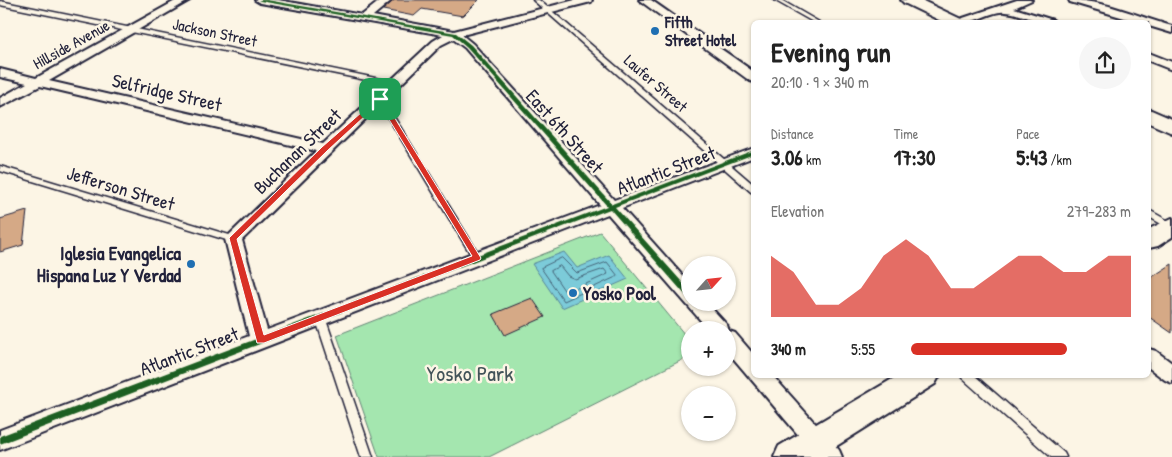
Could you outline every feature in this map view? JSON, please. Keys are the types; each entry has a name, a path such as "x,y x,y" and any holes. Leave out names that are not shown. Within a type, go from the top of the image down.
{"street":[{"name":"Hillside Avenue","path":"0,103 185,0"},
{"path":"260,0 286,2 454,34"},
{"path":"364,18 387,0"},
{"name":"Buchanan Street","path":"233,238 437,43 454,34 587,0"},
{"path":"644,0 751,76"},
{"path":"909,0 951,20"},
{"path":"967,20 1027,0"},
{"path":"1074,0 1138,20"},
{"path":"1004,8 1043,20"},
{"path":"1151,24 1172,30"},
{"name":"East 6th Street","path":"454,34 469,46 681,286"},
{"path":"1151,58 1172,66"},
{"name":"Selfridge Street","path":"0,73 324,149"},
{"path":"1151,116 1172,126"},
{"name":"Atlantic Street","path":"0,440 751,153"},
{"path":"1151,239 1172,226"},
{"path":"233,238 260,340"},
{"path":"704,311 712,321"},
{"path":"736,348 751,366"},
{"path":"1151,358 1172,374"},
{"path":"762,378 824,449"},
{"path":"790,457 824,449 921,378"}],"lane":[{"name":"Laufer Street","path":"536,0 751,187"},
{"path":"777,0 812,20"},
{"name":"Jackson Street","path":"0,3 395,84"},
{"path":"380,99 477,258"},
{"name":"Jefferson Street","path":"0,168 233,238"},
{"path":"1151,214 1172,226"},
{"path":"320,318 367,457"},
{"path":"969,378 1060,457"}],"green space":[{"name":"Yosko Park","path":"600,232 681,330 681,361 489,457 379,457 337,335"}],"water":[{"name":"Yosko Pool","path":"564,252 577,268 609,255 628,279 562,308 532,264"}],"building":[{"path":"394,0 479,0 463,16 422,9 414,16 383,10"},
{"path":"27,211 23,245 0,252 0,219"},
{"path":"1172,264 1172,333 1151,318 1151,278"},
{"path":"532,298 545,317 505,335 493,314"}],"cycle path":[{"path":"260,0 454,34 469,46 681,286"},
{"path":"0,440 751,153"}],"place":[{"name":"Fifth Street Hotel","path":"655,31"},
{"name":"Iglesia Evangelica Hispana Luz Y Verdad","path":"191,264"},
{"name":"Yosko Pool","path":"573,293"}],"route":[{"path":"380,99 477,258 260,340 233,238 324,149 380,99"}]}
